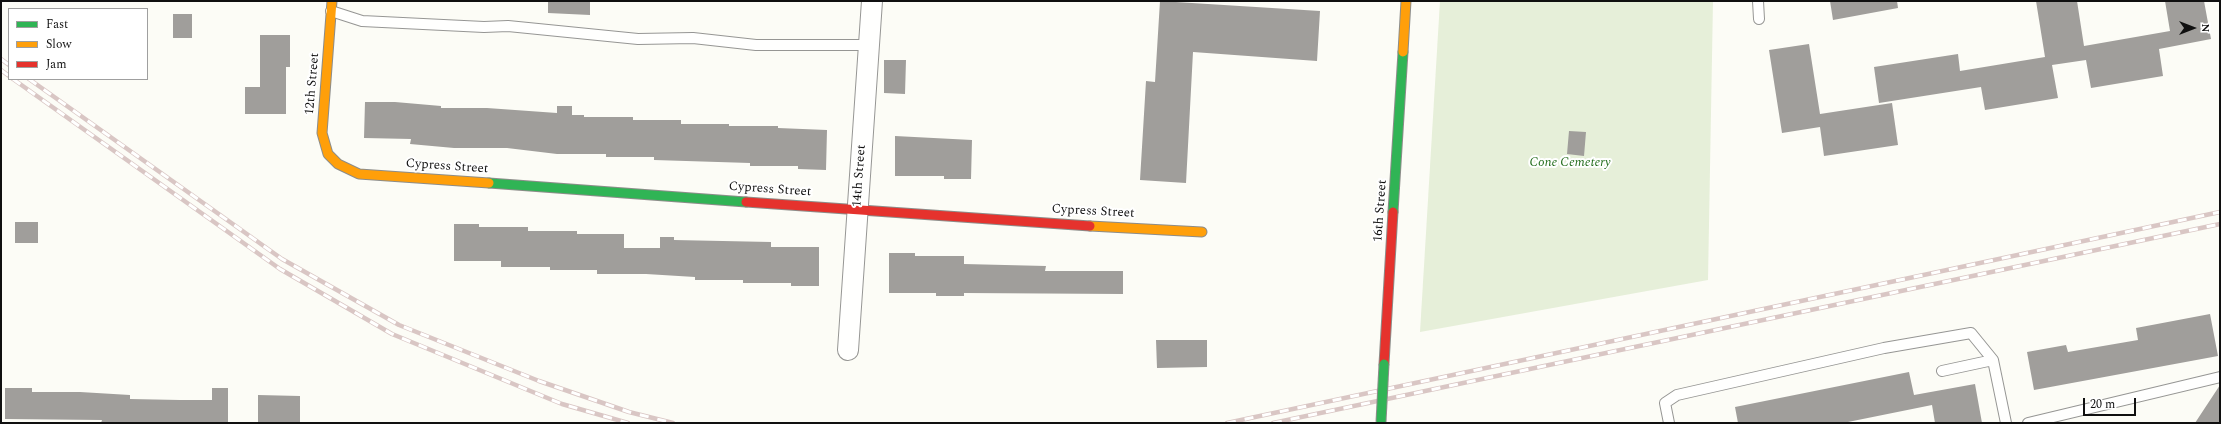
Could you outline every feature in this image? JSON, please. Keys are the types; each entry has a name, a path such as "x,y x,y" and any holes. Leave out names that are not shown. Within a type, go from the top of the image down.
{"street":[{"name":"14th Street","path":"848,350 872,1"},
{"name":"16th Street","path":"1381,423 1406,1"},
{"name":"12th Street","path":"332,6 322,133 328,154 338,164"},
{"name":"Cypress Street","path":"338,164 359,174 858,210 1202,232"}],"lane":[{"path":"1758,1 1759,19"},
{"path":"332,6 362,21 484,27 508,26 638,40 693,38 756,45 869,45"},
{"path":"1669,423 1665,403 1677,395 1884,348 1971,333 1993,360 2006,423"},
{"path":"1942,371 1993,360"},
{"path":"2028,423 2220,377"}],"green space":[{"name":"Cone Cemetery","path":"1440,1 1713,1 1708,280 1420,332"}],"building":[{"path":"548,1 590,1 590,15 548,13"},
{"path":"1160,1 1320,11 1317,61 1193,52 1186,183 1140,180 1146,81 1155,82"},
{"path":"1830,1 1897,1 1898,8 1833,20"},
{"path":"2036,1 2077,1 2084,46 2170,31 2165,1 2204,1 2211,39 2159,49 2163,76 2091,88 2086,60 2052,65 2058,98 1985,110 1981,87 1879,103 1874,67 1958,54 1960,71 2045,57"},
{"path":"173,14 192,14 192,38 173,38"},
{"path":"260,35 290,35 290,67 286,67 286,114 245,114 245,87 260,87"},
{"path":"1809,44 1820,114 1892,103 1898,145 1824,156 1820,127 1782,133 1769,50"},
{"path":"884,60 906,60 905,94 884,93"},
{"path":"365,102 395,102 441,106 441,108 487,108 557,113 557,106 572,106 572,115 584,115 584,117 633,117 633,120 681,120 681,124 778,126 778,128 827,130 826,170 798,169 798,166 750,166 750,163 654,160 654,157 606,157 606,154 557,154 507,148 454,148 410,144 411,139 364,138"},
{"path":"1569,131 1586,132 1584,156 1567,154"},
{"path":"895,136 972,140 971,179 944,179 944,176 895,176"},
{"path":"15,222 38,222 38,243 15,243"},
{"path":"454,224 479,224 479,227 528,227 528,231 577,231 577,234 624,234 624,248 660,248 660,237 674,237 674,240 771,242 771,247 819,247 819,286 791,286 791,283 743,283 743,280 695,280 695,277 646,274 597,274 597,270 550,270 550,267 501,267 501,261 454,261"},
{"path":"889,253 915,253 915,256 964,256 964,264 1046,266 1045,271 1123,271 1123,294 964,293 964,296 936,296 936,293 889,293"},
{"path":"2210,314 2218,356 2034,390 2027,352 2066,345 2068,352 2138,340 2136,328"},
{"path":"1156,340 1207,340 1207,367 1157,368"},
{"path":"1909,372 1914,395 1975,384 1982,423 1935,423 1932,405 1843,423 1738,423 1735,407"},
{"path":"2220,385 2220,423 2195,423"},
{"path":"5,388 32,388 32,392 80,392 130,395 130,399 212,400 212,388 228,388 228,423 101,423 102,420 5,419"},
{"path":"258,395 300,396 300,423 258,423"}],"railway":[{"path":"1,59 8,64"},
{"path":"1,70 8,75"},
{"path":"14,80 280,269 392,334 562,404 628,423"},
{"path":"30,80 282,259 399,325 539,381 629,412 673,423"},
{"path":"1227,423 2220,212"},
{"path":"1273,423 2220,224"}],"traffic: fast":[{"path":"1393,212 1403,52"},
{"path":"489,183 746,202"},
{"path":"1381,422 1384,364"}],"traffic: slow":[{"path":"332,1 322,133 328,154 338,164 359,174 489,183"},
{"path":"1403,52 1406,1"},
{"path":"1090,226 1202,232"}],"traffic: jam":[{"path":"746,202 1090,226"},
{"path":"1384,364 1393,212"}]}
